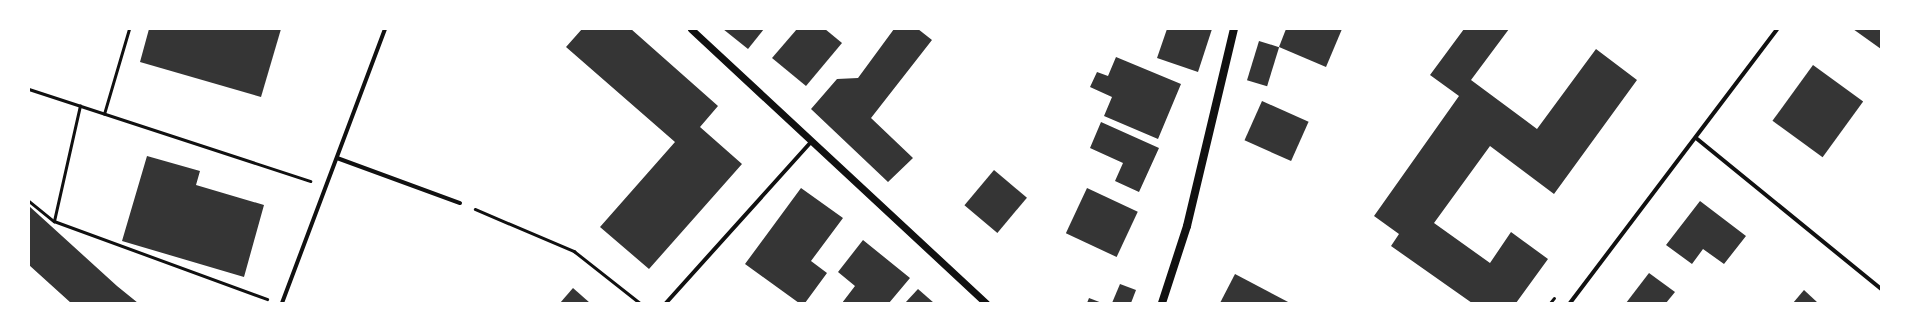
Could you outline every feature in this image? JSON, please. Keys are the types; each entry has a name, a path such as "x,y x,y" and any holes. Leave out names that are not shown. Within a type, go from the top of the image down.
{"main road":[{"path":"1162,303 1187,226 1234,29"}],"street":[{"path":"282,303 385,29"},
{"path":"691,29 986,303"},
{"path":"1570,303 1777,29"},
{"path":"1696,138 1881,289"},
{"path":"666,303 812,141"},
{"path":"336,158 460,203"}],"path":[{"path":"104,114 129,29"},
{"path":"29,89 326,186"},
{"path":"54,221 80,106"},
{"path":"29,201 54,221 273,301"},
{"path":"460,203 574,251 640,303"}],"building":[{"path":"149,29 281,29 261,97 140,62"},
{"path":"582,29 631,29 718,106 700,127 742,164 649,269 600,227 675,142 566,47"},
{"path":"723,29 764,29 748,49"},
{"path":"797,29 825,29 842,43 806,86 772,58"},
{"path":"894,29 918,29 932,40 871,118 913,158 888,182 811,109 837,79 858,78"},
{"path":"1167,29 1212,29 1198,72 1157,58"},
{"path":"1286,29 1342,29 1326,67 1279,47"},
{"path":"1464,29 1509,29 1471,80 1537,129 1596,49 1637,80 1554,194 1490,146 1434,223 1490,263 1511,232 1548,259 1516,303 1472,303 1391,246 1399,234 1374,216 1459,96 1430,75"},
{"path":"1853,29 1881,29 1881,49"},
{"path":"1259,41 1279,47 1267,86 1247,80"},
{"path":"1116,57 1181,84 1158,139 1104,116 1112,97 1090,87 1097,72 1108,76"},
{"path":"1813,65 1863,101 1823,157 1772,121"},
{"path":"1262,101 1309,122 1291,161 1245,140"},
{"path":"1101,122 1159,148 1139,192 1115,181 1123,163 1090,148"},
{"path":"147,156 200,171 196,185 264,205 244,277 122,241"},
{"path":"994,170 1027,198 997,233 964,205"},
{"path":"801,188 843,218 811,261 827,273 805,303 799,303 745,264"},
{"path":"1087,188 1138,212 1117,257 1066,233"},
{"path":"1700,201 1746,236 1724,264 1703,249 1692,264 1666,245"},
{"path":"29,206 117,286 138,303 71,303 29,265"},
{"path":"863,240 910,278 889,303 842,303 855,286 838,272"},
{"path":"1649,273 1675,292 1666,303 1626,303"},
{"path":"1235,274 1290,303 1220,303"},
{"path":"1120,284 1136,290 1131,303 1112,303"},
{"path":"573,288 590,303 560,303"},
{"path":"918,289 934,303 905,303"},
{"path":"1804,290 1818,303 1793,303"},
{"path":"1089,298 1102,303 1087,303"}]}
